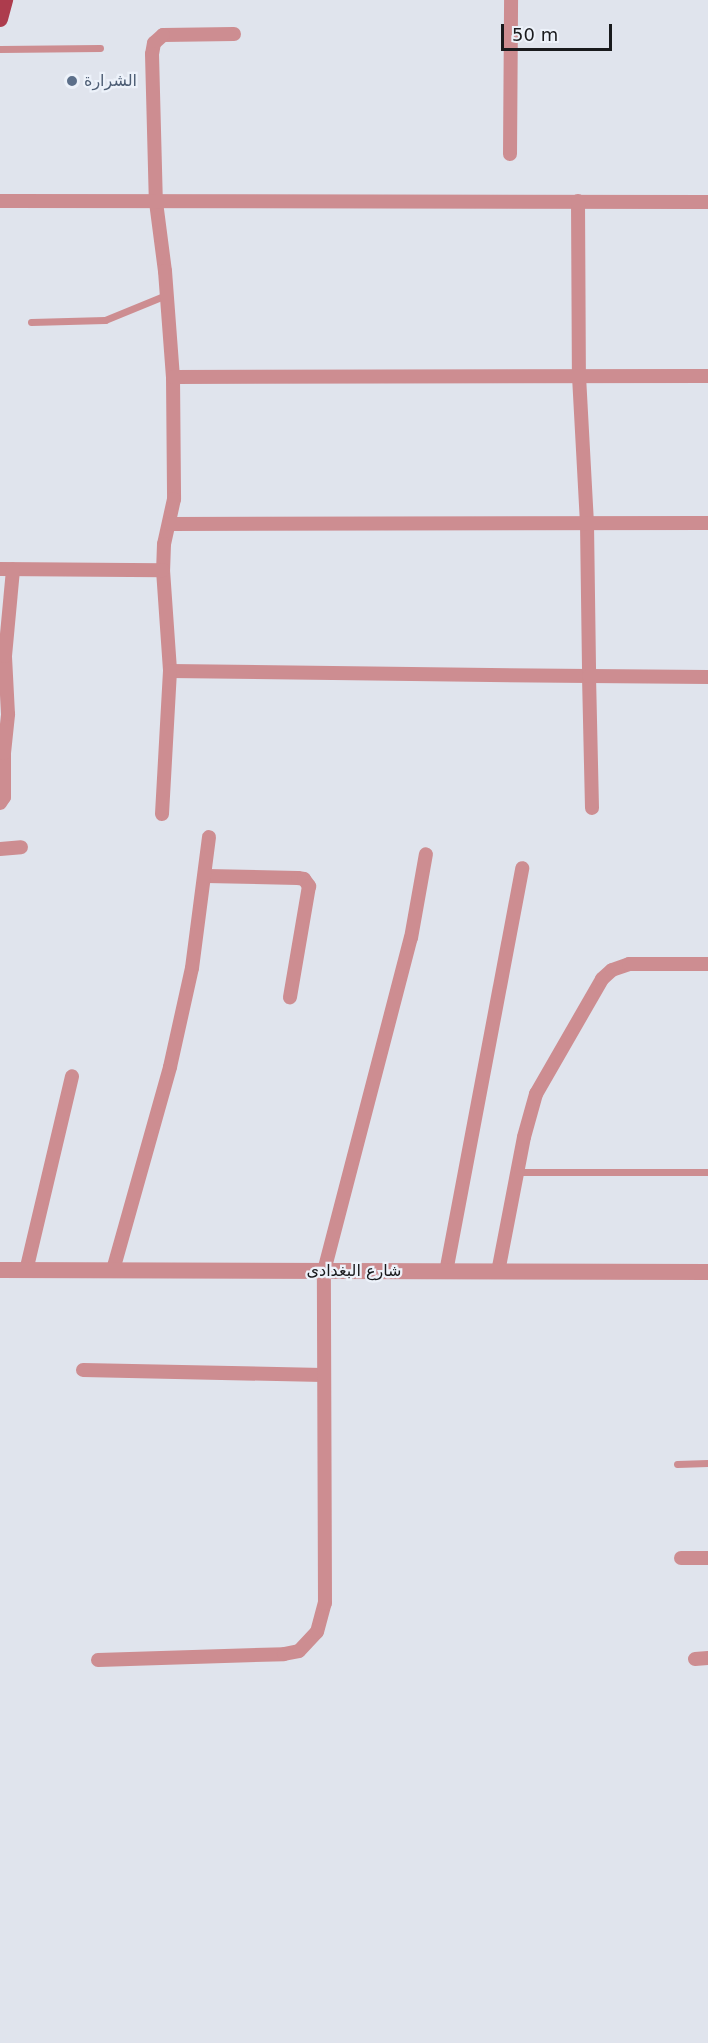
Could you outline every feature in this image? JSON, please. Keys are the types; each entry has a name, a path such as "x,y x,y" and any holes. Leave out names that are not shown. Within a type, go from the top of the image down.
{"main road":[{"path":"0,18 4,0"}],"street":[{"path":"510,154 511,0"},
{"path":"162,814 170,671 163,570 164,544 174,499 174,377 156,202 154,43 163,35 234,34"},
{"path":"0,201 708,202"},
{"path":"578,201 579,376 587,524 592,808"},
{"path":"174,377 708,376"},
{"path":"170,524 708,524"},
{"path":"0,803 4,797 8,714 5,656 6,569 163,570"},
{"path":"170,671 708,677"},
{"path":"113,1270 170,1067 192,968 206,876 209,837"},
{"path":"0,849 21,847"},
{"path":"98,1660 284,1654 299,1651 317,1632 324,1603 324,1271 411,938 426,854"},
{"path":"446,1272 522,868"},
{"path":"206,876 298,878 304,879 309,886 290,997"},
{"path":"498,1272 517,1172 537,1094 602,979 612,970 629,964 708,964"},
{"path":"26,1270 72,1076"},
{"name":"شارع البغدادى","path":"0,1270 708,1272"},
{"path":"83,1370 323,1375"},
{"path":"681,1558 708,1558"}],"lane":[{"path":"0,49 100,48"},
{"path":"30,322 105,320 166,296"},
{"path":"517,1172 708,1172"},
{"path":"677,1464 708,1463"}],"place":[{"name":"الشرارة","path":"72,81"}]}
